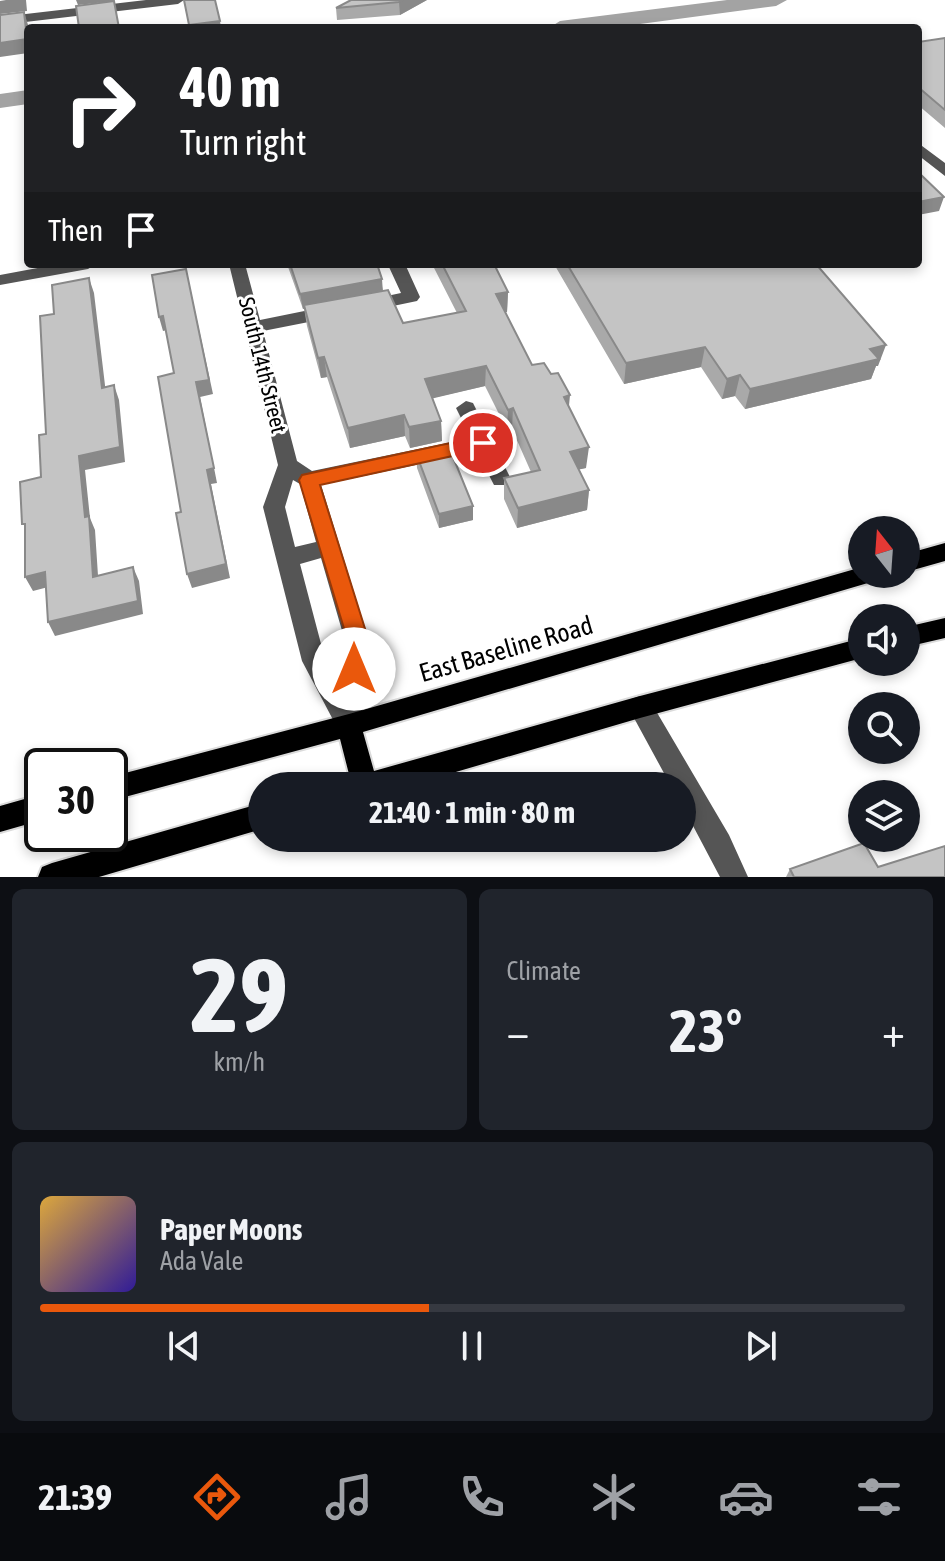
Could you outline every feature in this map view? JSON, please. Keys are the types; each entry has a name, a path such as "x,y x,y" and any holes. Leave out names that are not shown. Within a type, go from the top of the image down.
{"main road":[{"path":"920,559 945,552"},
{"name":"East Baseline Road","path":"128,784 349,725 848,580"},
{"path":"920,634 945,628"},
{"path":"415,772 848,652"},
{"path":"349,725 362,772"},
{"path":"0,819 24,812"},
{"path":"52,877 248,820"}],"street":[{"path":"0,21 178,0"},
{"path":"922,151 945,171"},
{"path":"0,280 66,268"},
{"name":"South 14th Street","path":"238,268 288,465"},
{"path":"255,327 411,297 398,268"},
{"path":"466,408 501,479"},
{"path":"309,480 483,443"},
{"path":"288,465 309,480 357,641 349,725 314,661 274,507 288,465"},
{"path":"287,558 330,547"},
{"path":"640,707 719,844 734,877"}],"building":[{"path":"184,0 215,0 220,21 189,24"},
{"path":"351,0 403,0 336,8"},
{"path":"114,1 118,24 78,24 76,6"},
{"path":"24,12 24,39 0,43 0,15"},
{"path":"945,38 945,110 922,90 922,41"},
{"path":"922,176 944,197 922,201"},
{"path":"291,268 378,268 382,279 300,294"},
{"path":"444,268 496,268 508,292 496,294 532,365 544,363 551,374 558,373 570,395 564,397 589,447 570,452 589,490 518,508 504,478 540,470 513,408 508,410 486,366 425,379 441,421 409,427 404,415 348,428 324,357 318,358 304,305 388,290 403,323 466,311"},
{"path":"569,268 819,268 886,345 870,349 879,359 750,389 740,375 727,379 705,347 626,363"},
{"path":"186,269 209,380 196,382 214,468 207,470 226,564 187,574 176,513 181,512 158,377 174,373 152,275"},
{"path":"89,278 102,388 114,385 120,447 79,456 85,517 89,516 93,577 133,567 138,601 48,622 45,572 25,577 25,524 22,524 20,482 41,477 39,435 46,434 40,316 54,314 52,285"},
{"path":"449,447 473,506 439,514 416,453"},
{"path":"945,846 945,877 794,877 790,869 848,849 848,852 869,852 878,867"}],"waterway":[{"path":"591,24 776,0"},
{"path":"0,101 24,98"}],"route":[{"path":"354,669 356,635 309,480 483,443"}]}
